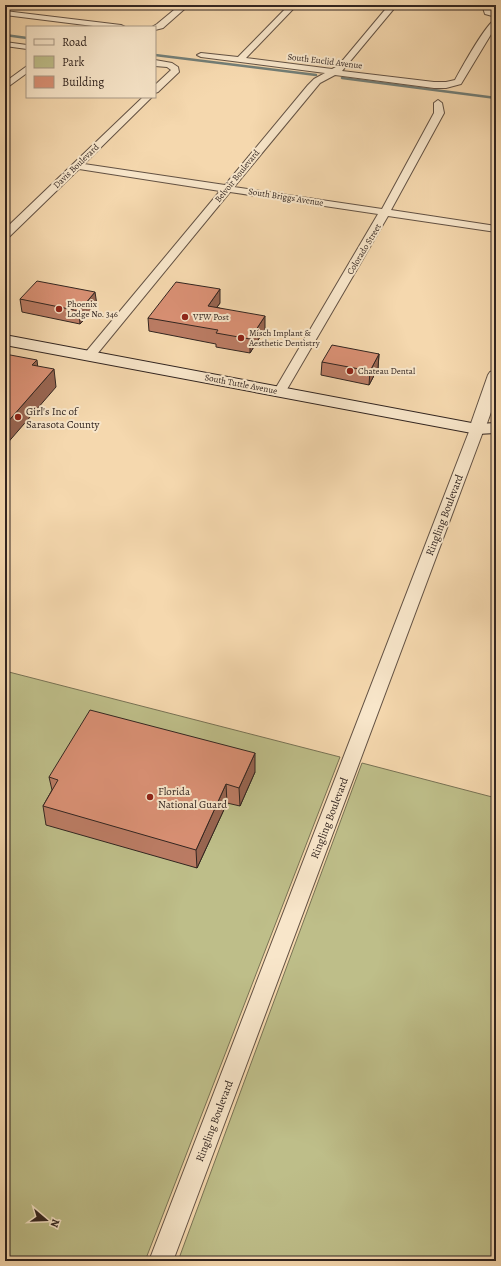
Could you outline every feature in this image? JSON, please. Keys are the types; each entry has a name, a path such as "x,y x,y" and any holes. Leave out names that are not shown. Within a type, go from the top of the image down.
{"main road":[{"name":"South Tuttle Avenue","path":"5,340 476,429"},
{"path":"476,429 496,428"},
{"path":"476,429 496,438"}],"street":[{"path":"156,28 185,5"},
{"path":"240,60 293,5"},
{"name":"Belvoir Boulevard","path":"89,356 311,87 317,81 335,72 344,65 393,5"},
{"path":"486,5 488,12 496,15"},
{"path":"5,13 113,26"},
{"name":"South Euclid Avenue","path":"201,55 434,85 446,85 458,82 496,21"},
{"path":"5,44 26,47"},
{"path":"156,63 175,69 175,72 156,89"},
{"path":"5,86 26,70"},
{"name":"Davis Boulevard","path":"5,235 147,98"},
{"name":"Colorado Street","path":"280,391 385,212 438,113 438,103"},
{"name":"South Briggs Avenue","path":"76,166 496,229"},
{"name":"Ringling Boulevard","path":"161,1261 496,376"}],"green space":[{"path":"5,671 340,757 145,1261 5,1261"},
{"path":"362,763 496,798 496,1261 178,1261"}],"building":[{"path":"37,281 95,292 79,311 20,299"},
{"path":"176,282 220,289 208,306 265,316 250,339 216,333 218,330 148,318"},
{"path":"332,345 379,354 370,371 322,362"},
{"path":"5,354 37,360 32,365 54,369 5,425"},
{"name":"Florida National Guard","path":"90,710 255,753 239,788 226,784 196,850 43,806 58,780 49,777"}],"waterway":[{"path":"5,35 26,38"},
{"path":"156,55 316,75"},
{"path":"342,78 496,98"}],"place":[{"name":"Phoenix Lodge No. 346","path":"59,309"},
{"name":"VFW Post","path":"185,317"},
{"name":"Misch Implant & Aesthetic Dentistry","path":"241,338"},
{"name":"Chateau Dental","path":"350,371"},
{"name":"Girl's Inc of Sarasota County","path":"18,417"},
{"name":"Florida National Guard","path":"150,797"}]}
